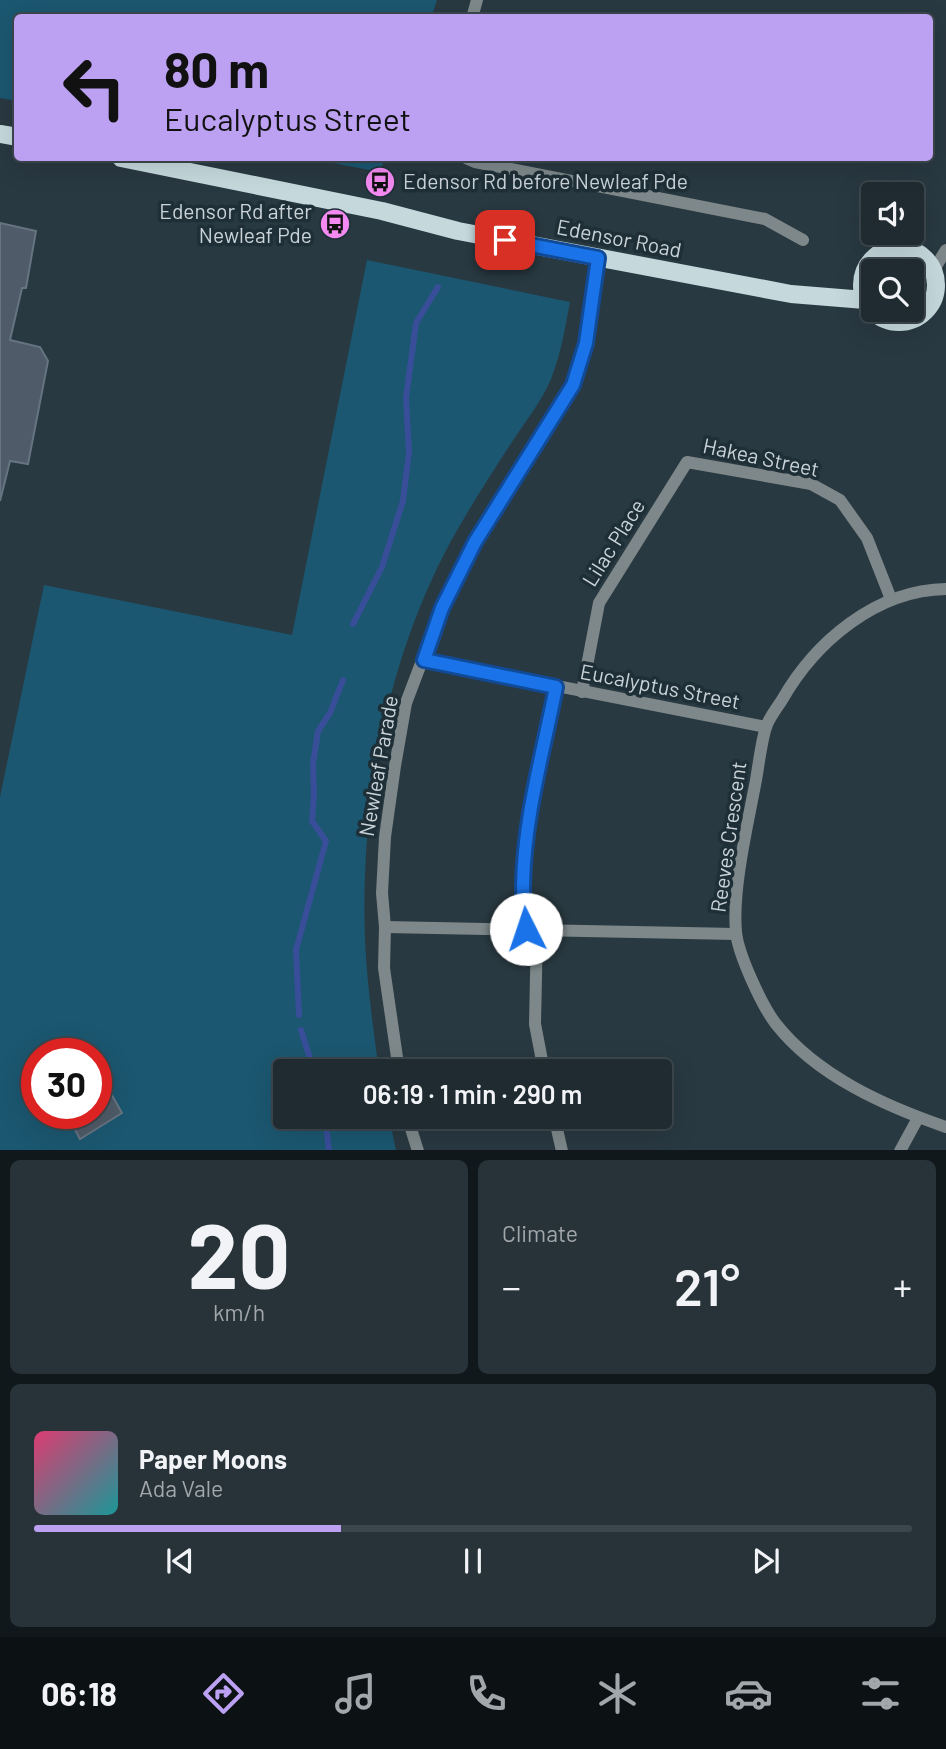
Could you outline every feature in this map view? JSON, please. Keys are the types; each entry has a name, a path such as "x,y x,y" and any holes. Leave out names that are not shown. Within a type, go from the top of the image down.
{"main road":[{"name":"Edensor Road","path":"136,161 382,211 458,231 598,258 791,294 861,300"},
{"path":"873,259 890,249 904,248 916,252 926,260 933,271 940,304 924,312"}],"street":[{"path":"473,161 765,219 803,240"},
{"path":"933,271 946,250"},
{"name":"Newleaf Parade","path":"397,1059 384,968 382,893 386,837 406,703 442,608 475,542 573,385 586,343 598,258"},
{"name":"Hakea Street","path":"687,462 811,484 839,500 867,538 891,599"},
{"name":"Lilac Place","path":"582,692 599,603 687,462"},
{"name":"Reeves Crescent","path":"946,589 891,599 859,617 830,639 793,680 766,727 737,893 736,933 741,955 775,1022 802,1052 833,1075 918,1118 946,1127"},
{"name":"Eucalyptus Street","path":"424,660 766,727"},
{"path":"542,1059 534,1014 532,929 523,887 528,826 537,769 556,687"},
{"path":"385,927 736,933"},
{"path":"900,1150 918,1118"},
{"path":"411,1129 418,1150"},
{"path":"557,1129 562,1150"}],"shaded area":[{"path":"0,0 437,0 432,14 14,14 14,100 0,98"},
{"path":"323,161 384,161 380,172"},
{"path":"367,260 570,302 560,351 547,387 451,541 428,587 394,684 382,734 367,837 365,940 377,1059 273,1059 273,1129 392,1129 396,1150 0,1150 0,797 44,585 292,635"}],"building":[{"path":"0,223 36,231 26,288 22,288 10,340 40,347 48,361 28,464 10,461 0,501"},
{"path":"112,1095 122,1113 112,1119"},
{"path":"75,1129 96,1129 80,1139"}],"waterway":[{"path":"353,624 382,567 403,501 409,452 406,398 416,323 438,287"},
{"path":"299,1015 296,950 326,841 312,821 313,764 318,731 330,713 343,680"},
{"path":"301,1030 310,1059"},
{"path":"326,1129 329,1150"}],"place":[{"name":"Edensor Rd before Newleaf Pde","path":"380,182"},
{"name":"Edensor Rd after Newleaf Pde","path":"335,224"}],"route":[{"path":"505,240 598,258 586,343 573,385 475,542 442,608 424,660 556,687 537,769 528,826 523,887 526,929"}]}
